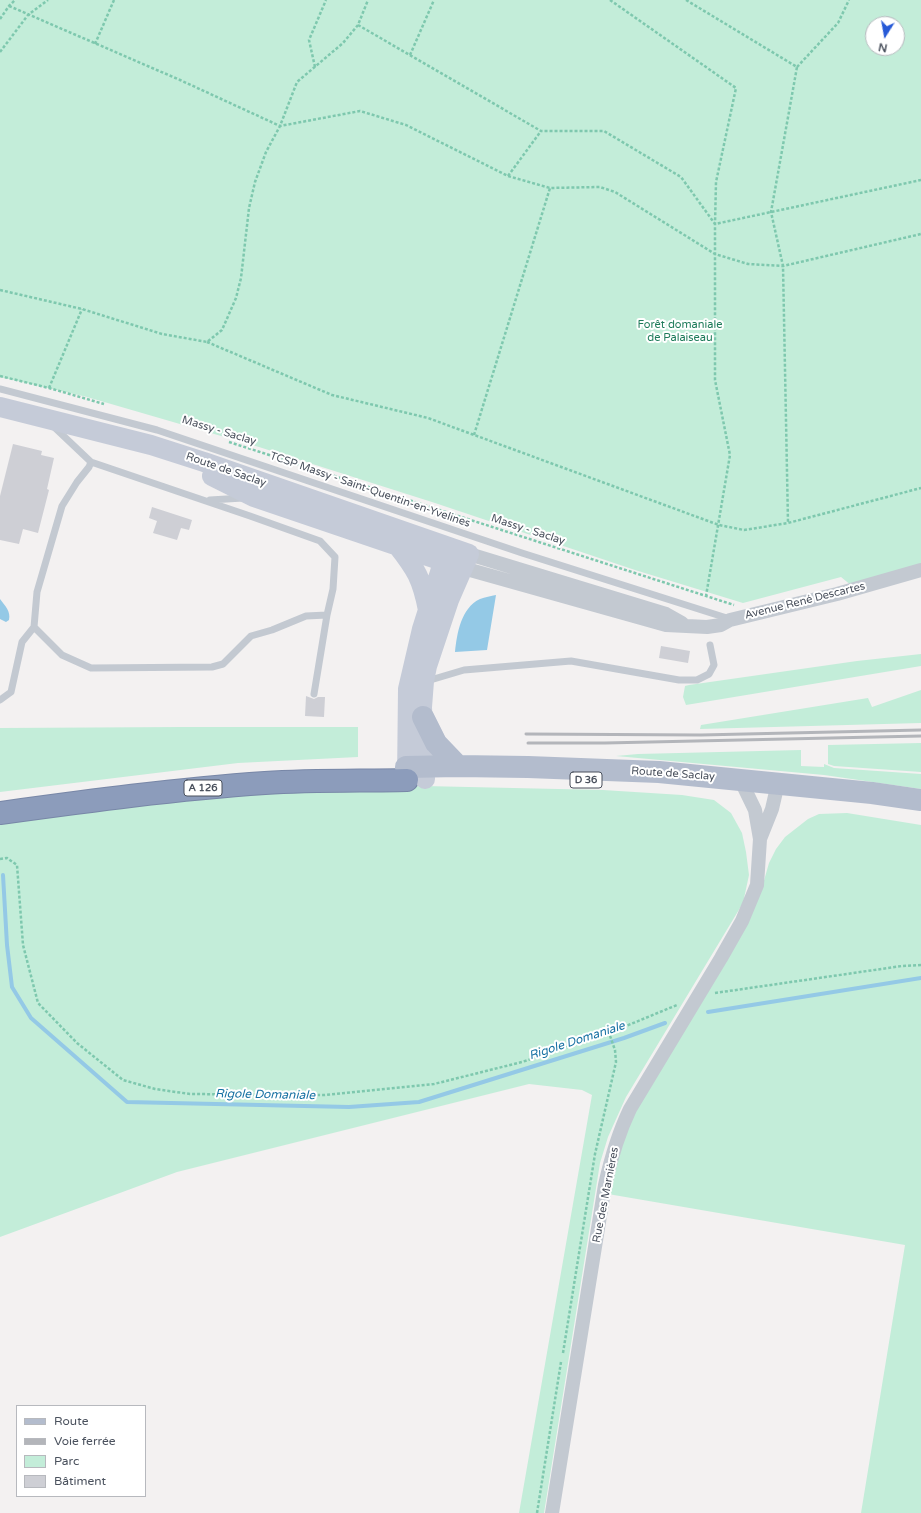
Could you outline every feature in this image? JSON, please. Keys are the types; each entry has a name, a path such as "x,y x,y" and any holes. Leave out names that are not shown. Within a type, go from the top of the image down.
{"highway":[{"name":"A 126","path":"0,799 136,782 254,771 415,773"},
{"name":"A 126","path":"0,813 137,794 415,773"}],"main road":[{"name":"Route de Saclay","path":"0,407 44,409 204,462 466,561"},
{"path":"151,445 254,497 397,545 446,554 422,629 408,689 415,773"},
{"path":"397,545 418,575 423,588 428,610"},
{"path":"415,773 423,717 424,681 449,600 466,561"},
{"path":"423,717 436,743 458,766"},
{"name":"Route de Saclay","path":"415,773 458,766 660,772 744,787"},
{"name":"Route de Saclay","path":"415,773 485,780 555,778 744,787 777,790 872,793 921,800"},
{"name":"Route de Saclay","path":"777,790 827,801 921,816"}],"street":[{"name":"Avenue René Descartes","path":"466,561 666,614 690,626 707,627 721,625 730,620 837,594 921,570"},
{"name":"Rue des Marnières","path":"552,1513 605,1185 614,1149 621,1128 630,1109 710,977 749,907 757,885 760,839 755,810 744,787"},
{"name":"Rue des Marnières","path":"760,839 777,790"}],"lane":[{"name":"TCSP Massy - Saint-Quentin-en-Yvelines","path":"0,389 44,409 157,430 522,553 730,620"},
{"path":"44,409 91,462 206,500 320,542 335,557 334,589 327,615 314,694"},
{"path":"0,700 11,692 22,642 34,627 37,592 62,506 91,462"},
{"path":"206,500 254,497"},
{"path":"34,627 62,655 91,668 212,667 223,664 251,636 272,630 306,616 327,615"},
{"path":"424,681 464,670 571,661 679,680 697,680 709,674 714,665 710,645"}],"path":[{"path":"0,19 15,0"},
{"path":"0,52 28,15 48,0"},
{"path":"94,44 114,0"},
{"path":"314,67 309,40 326,0"},
{"path":"208,342 222,330 236,298 241,278 249,208 255,182 266,152 280,126 297,82 343,43 358,25 368,0"},
{"path":"410,55 434,0"},
{"path":"610,0 736,88 716,182 715,224 715,380 730,455 706,596"},
{"path":"686,0 797,67"},
{"path":"788,523 783,266 771,212 797,67 838,23 849,0"},
{"path":"9,6 180,80 280,126 360,111 406,125 508,176 550,188 600,187 615,192 715,254 748,264 783,266 921,234"},
{"path":"358,25 541,130 604,131 681,176 715,224"},
{"path":"508,176 541,130"},
{"path":"715,224 921,180"},
{"path":"474,435 550,188"},
{"path":"0,290 82,309 162,334 208,342 332,395 428,418 719,525 744,530 788,523 921,488"},
{"path":"44,409 49,388 82,309"},
{"path":"0,376 49,388 109,406"},
{"name":"Massy - Saclay","path":"222,440 737,606"},
{"path":"0,859 7,858 17,865 23,946 38,1003 77,1043 123,1080 155,1090 190,1094 325,1095 434,1084 522,1062 609,1032 678,1004"},
{"path":"709,994 756,986 921,965"},
{"path":"609,1032 615,1050"}],"green space":[{"name":"Forêt domaniale de Palaiseau","path":"0,0 921,0 921,567 852,586 841,577 743,603 635,570 435,503 259,447 87,397 0,377"},
{"path":"921,654 921,666 686,705 683,697 685,686 689,685 857,661"},
{"path":"921,690 921,723 700,729 701,725 868,698 872,707"},
{"path":"358,727 358,757 238,763 0,792 0,728"},
{"path":"921,743 921,772 834,766 828,764 828,745"},
{"path":"801,750 801,766 824,767 824,764 834,768 921,774 921,789 824,775 616,756 638,754"},
{"path":"424,786 603,790 682,795 714,800 731,813 742,833 746,852 749,875 743,903 626,1097 608,1137 600,1163 544,1513 519,1513 592,1095 582,1090 529,1084 177,1172 0,1237 0,821 202,795 309,789"},
{"path":"847,813 921,825 921,1513 861,1513 905,1245 608,1194 617,1153 639,1100 763,884 769,863 776,849 785,837 808,819 819,814"}],"water":[{"path":"496,595 487,650 455,652 461,622 468,608 480,599"},
{"path":"0,599 9,614 9,620 6,622 0,619"}],"building":[{"path":"13,444 42,451 41,455 54,458 47,489 49,490 38,533 23,529 19,544 0,540 0,496"},
{"path":"152,507 192,520 189,530 181,528 177,540 153,533 157,521 149,518"},
{"path":"661,646 690,651 688,663 659,658"},
{"path":"306,696 314,699 318,697 325,697 324,717 305,716"}],"waterway":[{"name":"Rigole Domaniale","path":"3,875 7,945 12,987 31,1018 127,1102 349,1107 419,1102 624,1038 665,1023"},
{"name":"Rigole Domaniale","path":"708,1012 921,978"}],"railway":[{"path":"526,734 701,735 921,730"},
{"path":"528,743 605,743 921,736"}]}
